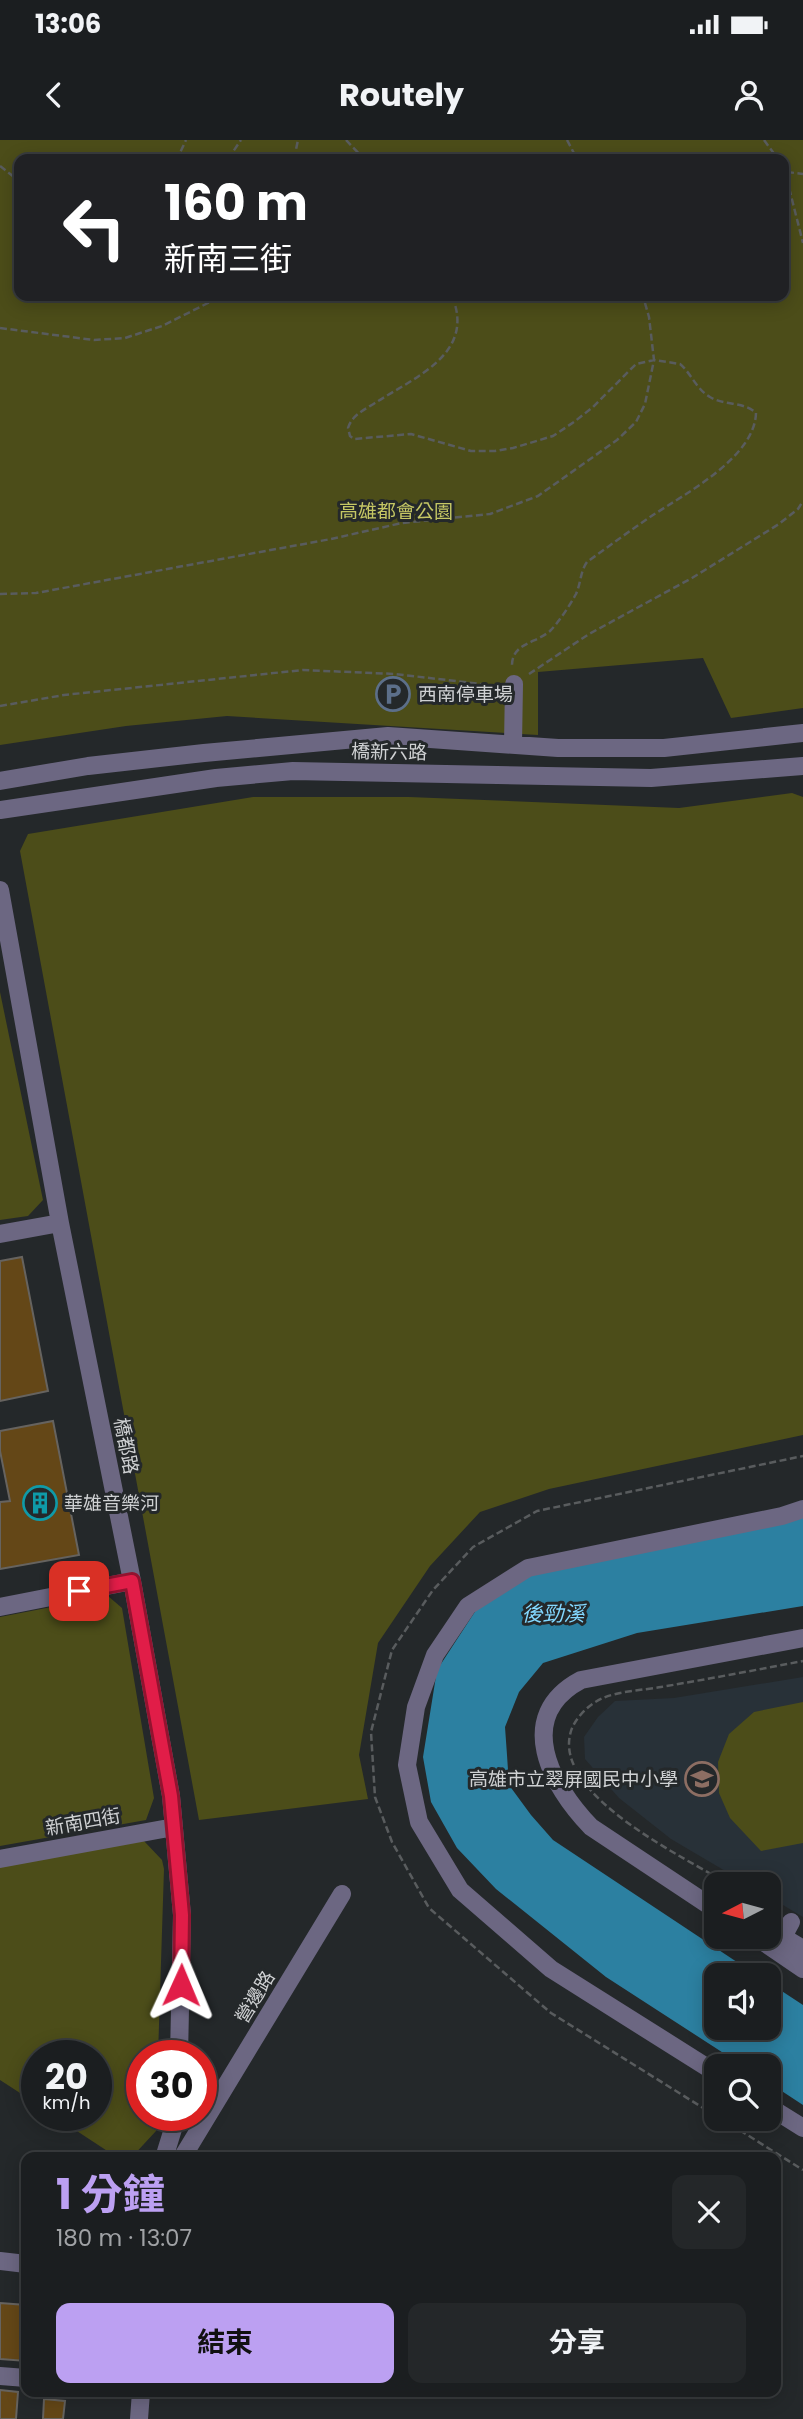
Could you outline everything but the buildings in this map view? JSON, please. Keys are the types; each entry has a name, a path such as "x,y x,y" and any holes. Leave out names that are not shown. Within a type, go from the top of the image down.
{"street":[{"path":"513,744 514,684"},
{"name":"橋新六路","path":"0,781 101,765 388,736 558,748 664,748 803,733"},
{"name":"橋新六路","path":"0,810 216,778 293,771 651,778 803,766"},
{"name":"橋都路","path":"0,890 60,1223 132,1581 171,1796 182,1915 179,2040"},
{"path":"0,1234 60,1223"},
{"path":"704,2065 551,1969 460,1890 419,1822 407,1765 416,1707 435,1655 468,1606 528,1568 803,1510"},
{"path":"0,1606 132,1581"},
{"path":"704,1902 591,1827 575,1811 548,1765 543,1740 550,1708 568,1686 581,1680 803,1638"},
{"name":"新南四街","path":"0,1859 174,1827"},
{"name":"營邊路","path":"186,2152 342,1894"},
{"path":"791,1922 783,1937 803,1949"},
{"path":"775,1950 803,1969"},
{"path":"781,2114 803,2128"},
{"path":"166,2152 172,2131"},
{"path":"0,2261 21,2263"},
{"path":"0,2376 21,2378"},
{"path":"139,2419 141,2397"}],"path":[{"path":"346,140 359,154"},
{"path":"0,166 14,177"},
{"path":"789,186 803,243"},
{"path":"0,328 94,340 125,338 162,326 211,301"},
{"path":"453,301 459,326 455,340 432,368 356,415 348,428 354,439 411,434 471,451 513,448 553,436 593,407 636,364 654,360 680,364 693,381 714,399 749,407 756,413 756,424 745,442 714,475 587,562 582,569 577,592 551,630 515,652 512,659 514,684"},
{"path":"0,594 36,593 331,539 402,523 490,514 538,496 598,454 636,422 645,404 654,360 653,336 644,301"},
{"path":"0,706 64,695 303,670 395,674 490,686 514,684 589,634 692,578 779,524 798,509 803,501"},
{"path":"708,1872 622,1820 599,1799 582,1782 571,1763 569,1734 575,1722 603,1698 803,1661"},
{"path":"741,2131 774,2152"},
{"path":"781,2156 803,2170"}],"shaded area":[{"name":"高雄市立翠屏國民中小學","path":"803,1677 803,1917 781,1904 781,1872 727,1872 671,1839 619,1798 585,1759 584,1737 598,1717 615,1701 674,1698"}],"green space":[{"name":"高雄都會公園","path":"0,140 803,140 803,708 731,718 703,658 538,672 538,735 227,716 126,726 0,745"},
{"path":"792,793 803,797 803,1435 549,1489 480,1512 430,1566 378,1643 359,1755 368,1799 199,1820 20,851 28,834 253,797 409,797 679,808"},
{"path":"0,992 43,1200 28,1216 0,1220"},
{"path":"108,1596 122,1608 154,1798 146,1820 0,1846 0,1617"},
{"path":"803,1702 803,1843 761,1851 730,1818 719,1793 718,1762 729,1734 754,1712"},
{"path":"144,1841 162,1860 164,1869 159,2040 126,2040 126,2131 156,2131 137,2152 109,2152 77,2131 112,2131 112,2040 21,2040 21,2094 0,2080 0,1865"}],"water":[{"name":"後勁溪","path":"803,1516 803,1606 637,1633 543,1663 519,1692 505,1727 509,1785 553,1840 704,1940 704,1950 719,1950 738,1963 704,1963 704,2040 781,2040 781,1991 803,2005 803,2105 781,2091 781,2054 725,2054 606,1977 496,1889 457,1848 431,1802 423,1757 437,1670 480,1604 539,1571"}],"place":[{"name":"西南停車場","path":"393,694"},
{"name":"華雄音樂河","path":"40,1503"},
{"name":"高雄市立翠屏國民中小學","path":"702,1779"}],"route":[{"path":"79,1591 132,1581 171,1796 182,1915 181,1985"}]}
